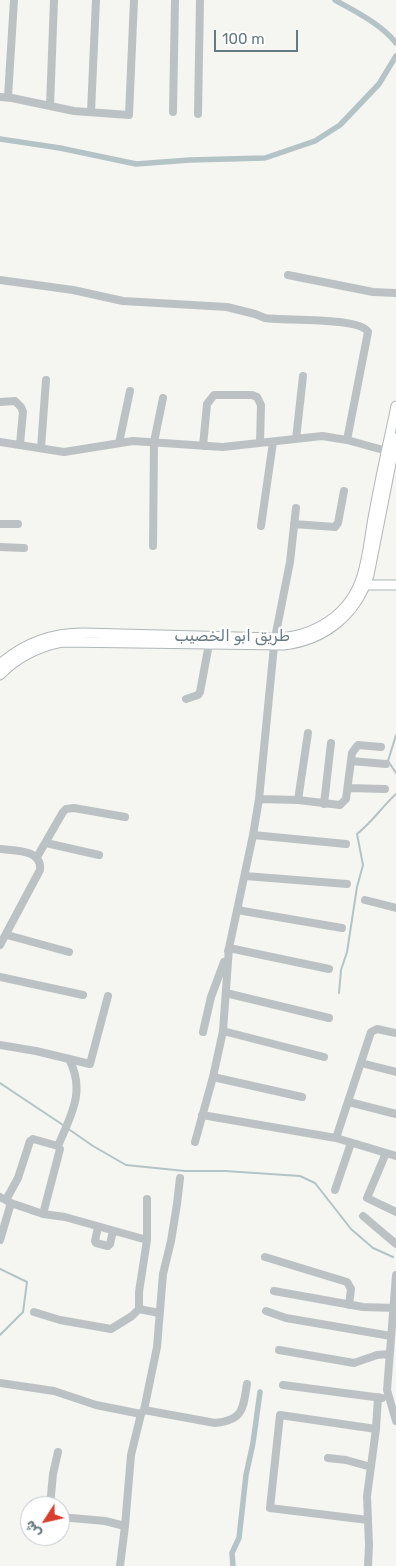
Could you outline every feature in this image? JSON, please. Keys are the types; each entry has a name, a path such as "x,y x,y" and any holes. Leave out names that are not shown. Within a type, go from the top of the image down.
{"main road":[{"name":"طريق ابو الخصيب","path":"0,664 19,649 34,642 50,636 72,633 275,642 315,630 333,619 354,595 365,566 375,504 396,406"},
{"name":"طريق ابو الخصيب","path":"0,675 14,662 32,651 62,642 209,644 303,642 330,629 351,610 366,585 372,566 380,512 396,438"},
{"path":"366,585 396,585"}],"street":[{"path":"14,0 4,97 74,111 129,115 134,0"},
{"path":"50,106 54,0"},
{"path":"91,112 96,0"},
{"path":"173,112 175,0"},
{"path":"198,114 200,0"},
{"path":"288,275 373,292 396,292"},
{"path":"0,280 73,290 123,301 226,307 265,318 339,322 364,327 368,332 364,360 347,440"},
{"path":"296,439 303,376"},
{"path":"41,448 46,380"},
{"path":"119,443 130,391"},
{"path":"204,446 207,404 214,394 252,395 259,399 261,404 260,444"},
{"path":"153,546 154,442 163,398"},
{"path":"0,402 15,401 21,407 20,444"},
{"path":"0,442 64,452 119,443 154,442 222,447 322,436 347,440 386,451"},
{"path":"262,526 273,442"},
{"path":"294,524 335,527 338,523 344,491"},
{"path":"195,1142 223,1031 229,948 259,799 275,642 290,562 296,508"},
{"path":"0,524 18,524"},
{"path":"0,547 24,548"},
{"path":"186,699 198,695 200,692 209,644"},
{"path":"298,800 308,733"},
{"path":"324,804 331,743"},
{"path":"259,799 298,800 340,805 346,799 352,753 358,746 382,747"},
{"path":"351,761 386,764"},
{"path":"348,788 385,789"},
{"path":"37,857 66,809 74,808 124,817"},
{"path":"253,835 346,844"},
{"path":"46,843 99,855"},
{"path":"0,849 28,853 37,857 41,864 40,870 0,945"},
{"path":"245,876 347,884"},
{"path":"365,900 396,908"},
{"path":"237,910 342,928"},
{"path":"7,935 69,952"},
{"path":"229,948 329,969"},
{"path":"203,1032 211,997 229,948"},
{"path":"0,977 82,995"},
{"path":"226,993 329,1018"},
{"path":"0,1045 90,1064 108,996"},
{"path":"336,1138 371,1032 377,1029 396,1032"},
{"path":"223,1031 324,1057"},
{"path":"43,1214 60,1149 58,1146 76,1102 75,1071 69,1059"},
{"path":"361,1063 396,1072"},
{"path":"213,1076 302,1097"},
{"path":"349,1102 396,1114"},
{"path":"202,1115 336,1138 396,1156"},
{"path":"0,1240 6,1200 18,1178 30,1141 33,1139 58,1146"},
{"path":"335,1190 351,1143"},
{"path":"386,1153 367,1198 396,1212"},
{"path":"120,1566 131,1455 143,1412 157,1347 163,1274 178,1204 180,1178"},
{"path":"34,1312 60,1320 110,1329 127,1320 139,1309 139,1292 147,1240 147,1199"},
{"path":"6,1200 43,1214 65,1217 147,1240"},
{"path":"363,1216 396,1244"},
{"path":"98,1227 96,1243 108,1246 114,1231"},
{"path":"265,1257 346,1282 351,1289 349,1305"},
{"path":"396,1275 395,1308 389,1354 387,1390 396,1421"},
{"path":"274,1291 349,1305 395,1308"},
{"path":"139,1309 159,1313"},
{"path":"266,1311 286,1318 393,1333"},
{"path":"279,1350 354,1363 377,1355 389,1354"},
{"path":"0,1383 54,1391 96,1405 215,1423 238,1416 242,1411 247,1384"},
{"path":"283,1385 389,1399"},
{"path":"368,1566 367,1496 376,1429 378,1397"},
{"path":"368,1520 270,1508 280,1415 376,1429"},
{"path":"51,1496 58,1452"},
{"path":"328,1458 346,1460 370,1468"},
{"path":"70,1518 105,1521 125,1526"}],"waterway":[{"path":"335,0 376,24 396,43"},
{"path":"0,139 60,148 136,164 265,158 315,141 340,125 379,84 396,56"},
{"path":"396,735 388,761 396,773"},
{"path":"339,993 341,970 347,952 357,887 363,865 357,834 396,794"},
{"path":"0,1083 63,1125"},
{"path":"67,1128 126,1165 185,1171 225,1171 300,1176 315,1183 351,1229 373,1248 393,1257"},
{"path":"0,1269 27,1282 23,1312 0,1335"},
{"path":"233,1566 232,1553 239,1538 246,1475 253,1443 260,1392"}]}
